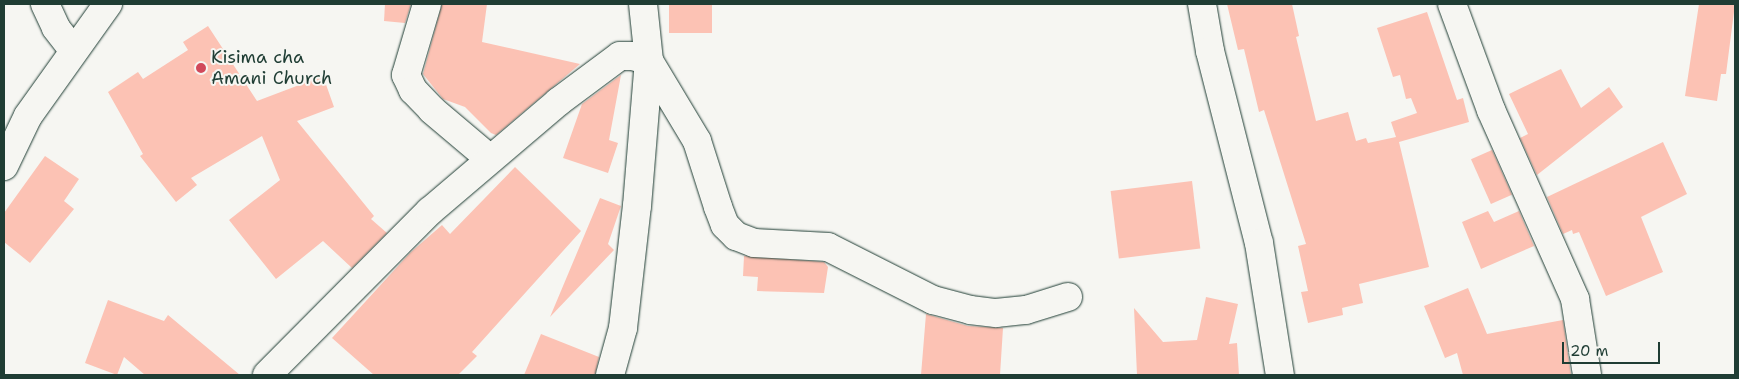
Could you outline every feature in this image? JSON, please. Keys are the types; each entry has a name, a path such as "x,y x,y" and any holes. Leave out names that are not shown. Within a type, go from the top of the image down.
{"street":[{"path":"45,4 56,28 73,50"},
{"path":"4,166 28,116 73,50 108,4"},
{"path":"427,4 406,75 413,90 432,110 490,159"},
{"path":"610,375 623,328 638,206 649,61 643,4"},
{"path":"1202,4 1210,51 1259,243 1280,375"},
{"path":"1452,4 1491,110 1575,298 1587,375"},
{"path":"267,375 430,211 607,63 620,56 633,56 649,61 697,141 718,207 725,224 736,236 754,243 828,247 933,300 970,310 996,313 1026,310 1068,297"}],"building":[{"path":"385,4 411,4 405,23 384,21"},
{"path":"442,4 487,4 482,42 580,64 496,135 491,133 465,107 443,99 423,74"},
{"path":"669,4 712,4 712,33 669,33"},
{"path":"1227,4 1292,4 1299,36 1296,37 1316,121 1348,112 1356,141 1366,138 1368,143 1396,137 1391,122 1417,113 1411,98 1406,99 1400,75 1393,77 1377,28 1427,12 1457,100 1463,98 1469,122 1399,142 1429,267 1359,284 1363,303 1342,308 1343,315 1308,323 1301,292 1308,291 1298,246 1306,244 1264,110 1259,112 1244,49 1238,50"},
{"path":"1699,4 1735,4 1726,74 1721,74 1717,101 1685,96"},
{"path":"208,26 257,101 323,76 334,107 297,121 374,216 371,219 387,233 352,268 323,241 276,279 229,220 280,180 262,136 191,178 197,185 176,202 140,156 143,154 108,92 138,72 143,79 188,50 183,42"},
{"path":"1561,69 1581,108 1609,87 1623,107 1537,175 1520,138 1528,134 1509,94"},
{"path":"621,75 609,140 618,143 608,173 563,158 582,104"},
{"path":"1663,142 1687,194 1641,217 1663,272 1606,296 1579,232 1573,234 1572,230 1563,234 1547,197"},
{"path":"1492,150 1512,195 1491,204 1471,159"},
{"path":"45,156 79,179 64,201 74,209 30,263 4,242 4,213"},
{"path":"515,167 581,231 472,352 477,356 458,375 374,375 332,338 410,253 442,225 450,234"},
{"path":"1192,181 1200,248 1119,258 1111,191"},
{"path":"600,198 621,206 608,244 614,250 550,317"},
{"path":"1488,211 1494,222 1519,211 1534,246 1481,269 1462,222"},
{"path":"744,256 824,262 828,267 824,293 757,291 758,277 743,276"},
{"path":"1468,288 1487,334 1563,320 1571,375 1463,375 1457,353 1445,358 1424,306"},
{"path":"1206,297 1238,304 1229,344 1237,343 1239,375 1137,375 1134,308 1163,342 1197,340"},
{"path":"108,300 164,321 168,315 240,375 145,375 124,357 117,375 85,363"},
{"path":"926,314 968,326 1003,328 1000,375 921,375"},
{"path":"541,334 599,357 595,375 524,375"}],"place":[{"name":"Kisima cha Amani Church","path":"201,68"}]}
